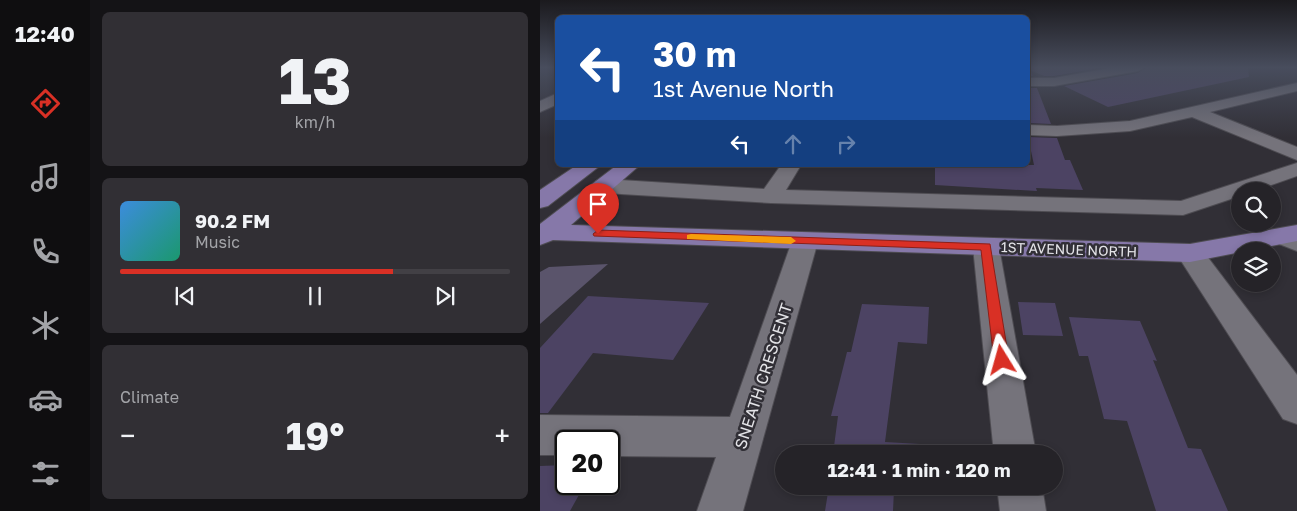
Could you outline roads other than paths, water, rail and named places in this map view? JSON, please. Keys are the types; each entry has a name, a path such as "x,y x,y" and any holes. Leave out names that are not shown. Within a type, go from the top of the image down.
{"main road":[{"path":"540,201 587,167"},
{"path":"542,234 628,167"},
{"name":"1ST AVENUE NORTH","path":"542,234 1190,253 1292,237"}],"street":[{"path":"1030,130 1056,131 1130,126 1281,91"},
{"path":"540,107 555,100"},
{"path":"1195,112 1297,154"},
{"path":"771,196 790,167"},
{"path":"604,186 771,196 1183,208 1297,169"},
{"name":"SNEATH CRESCENT","path":"720,511 805,241"},
{"path":"986,247 1014,445"},
{"path":"1190,253 1297,406"},
{"path":"540,435 743,437"},
{"path":"1020,495 1023,511"}]}
